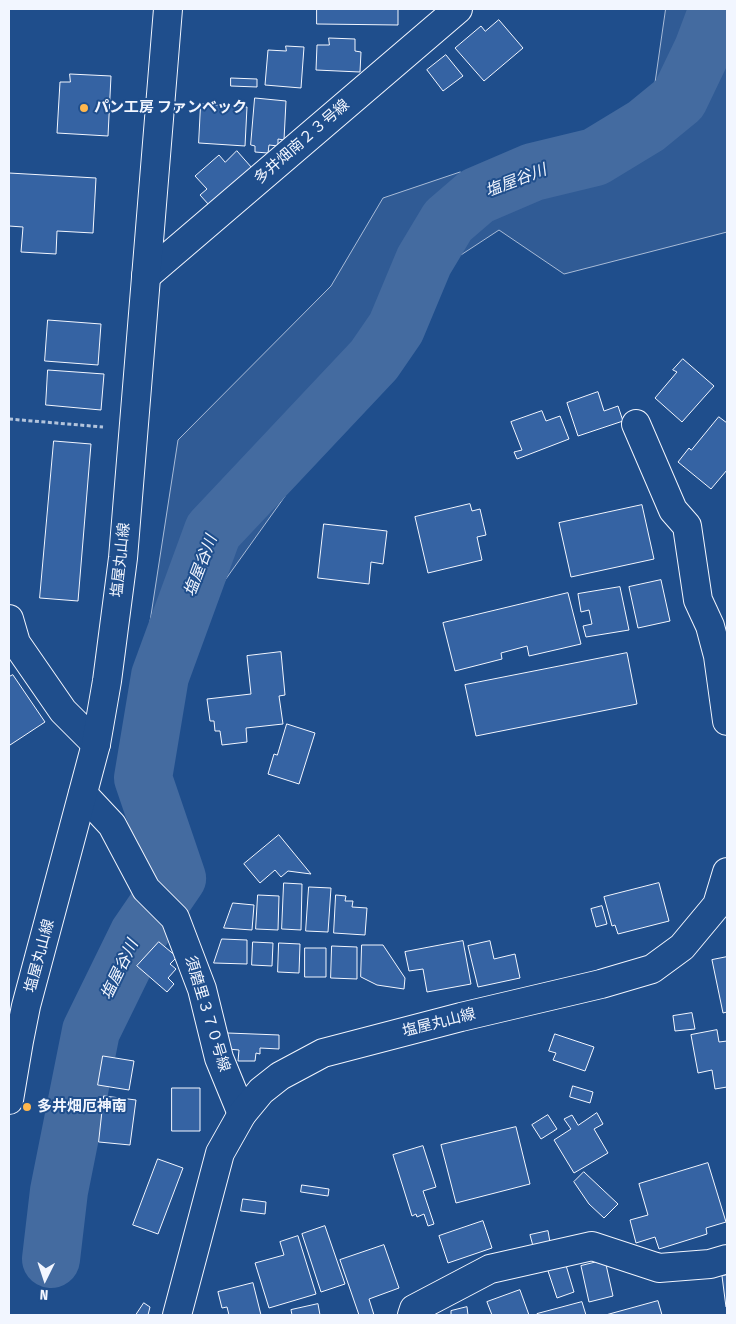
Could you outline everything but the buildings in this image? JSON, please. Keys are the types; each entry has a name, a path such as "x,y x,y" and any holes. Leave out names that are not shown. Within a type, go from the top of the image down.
{"street":[{"name":"塩屋丸山線","path":"9,1100 26,1006 96,744 107,682 123,558 168,9"},
{"name":"多井畑南２３号線","path":"146,276 458,9"},
{"path":"636,424 673,510 687,526 698,600 710,626 718,656 727,721"},
{"path":"9,619 16,643 63,711 96,744"},
{"name":"須磨里３７０号線","path":"83,794 112,825 146,889 175,918 202,989 219,1058 242,1114"},
{"name":"塩屋丸山線","path":"177,1315 220,1153 242,1114 261,1091 280,1076 323,1053 461,1017 601,984 652,969 682,947 717,905 727,872"},
{"path":"412,1315 414,1309 490,1269 592,1246 659,1268 710,1264 727,1259"}],"path":[{"path":"9,420 106,427"}],"shaded area":[{"path":"666,9 727,9 727,232 564,274 499,230 441,268 298,478 223,583 145,654 178,440 331,286 383,198 460,172 514,193 565,180 646,143"}],"waterway":[{"name":"塩屋谷川","path":"51,1259 59,1191 91,1031 138,935 177,878 143,778 160,676 213,531 374,360 396,328 424,261 448,221 477,196 533,172 595,157 646,126 679,99 703,49 718,9"}],"place":[{"name":"パン工房 ファンベック","path":"84,108"},
{"name":"多井畑厄神南","path":"27,1107"}]}
